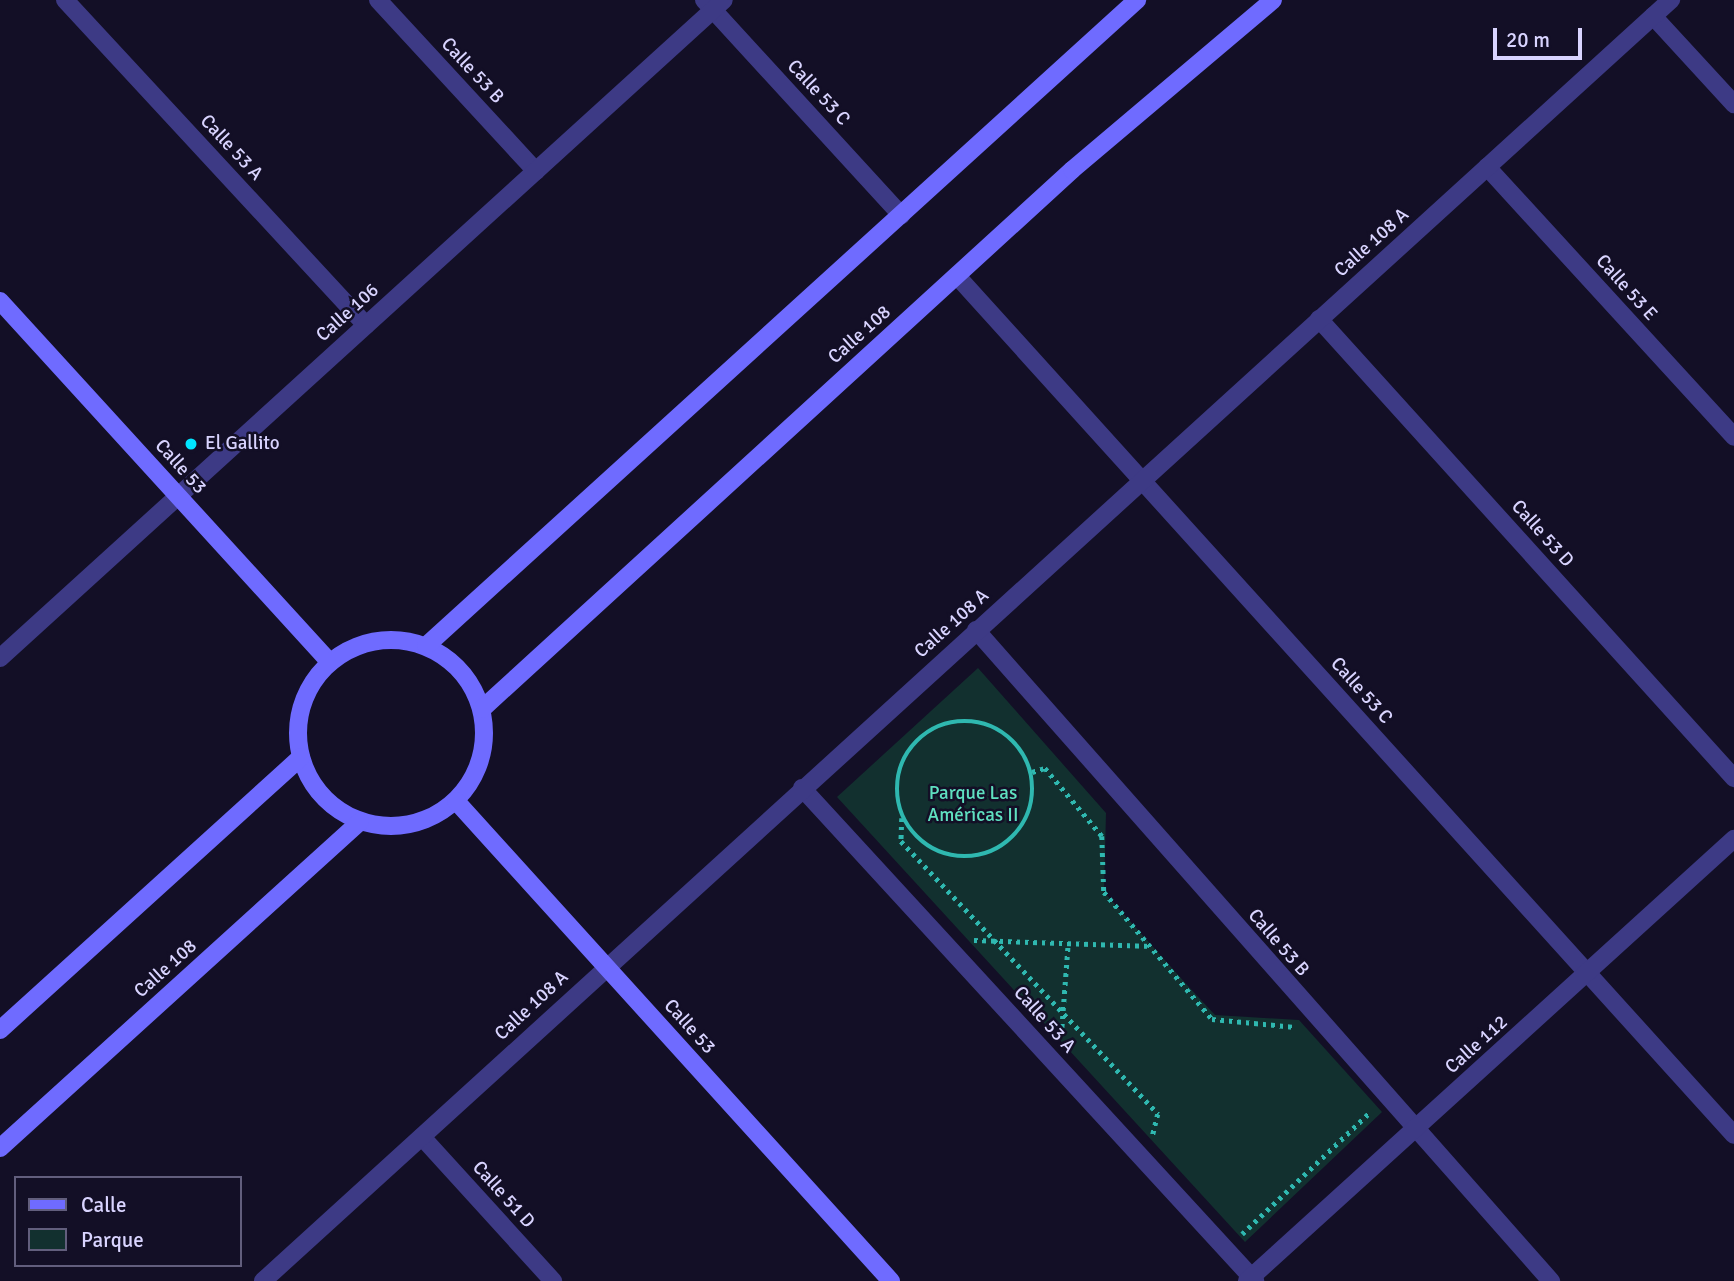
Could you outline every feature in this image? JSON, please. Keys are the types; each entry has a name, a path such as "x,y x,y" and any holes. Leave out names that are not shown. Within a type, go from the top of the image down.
{"main road":[{"path":"426,646 1137,0"},
{"name":"Calle 108","path":"482,709 1072,170 1273,0"},
{"name":"Calle 53","path":"0,301 330,662"},
{"path":"381,641 426,646 461,671 482,709 481,753 475,775 456,801 411,825 360,821 334,806 313,784 301,757 298,731 302,705 313,681 330,662 359,645 381,641"},
{"path":"0,1030 301,757"},
{"name":"Calle 53","path":"456,801 891,1281"},
{"name":"Calle 108","path":"0,1148 360,821"}],"street":[{"name":"Calle 53 A","path":"65,0 366,325"},
{"name":"Calle 53 B","path":"378,0 536,171"},
{"name":"Calle 108 A","path":"263,1281 1671,0"},
{"name":"Calle 106","path":"0,658 536,171 714,3"},
{"name":"Calle 53 C","path":"714,3 901,215"},
{"path":"1653,16 1734,104"},
{"name":"Calle 53 E","path":"1487,167 1734,437"},
{"name":"Calle 53 C","path":"957,276 1143,479 1586,976 1734,1135"},
{"name":"Calle 53 D","path":"1319,319 1734,778"},
{"name":"Calle 53 B","path":"976,631 1414,1130 1551,1281"},
{"name":"Calle 53 A","path":"802,788 1251,1280"},
{"name":"Calle 112","path":"1251,1280 1734,839"},
{"name":"Calle 51 D","path":"422,1137 553,1281"}],"path":[{"path":"902,818 915,836 933,850 977,858 999,850 1016,836 1029,817 1034,795 1032,772 1023,752 1007,735 988,724 965,720 943,724 922,735 907,752 898,772 901,841 1158,1114 1152,1139"},
{"path":"1032,772 1045,768 1102,836 1104,892 1212,1019 1300,1027"},
{"path":"941,939 1152,946"},
{"path":"1058,1066 1068,943"},
{"path":"1231,1226 1240,1236 1372,1110 1363,1099"}],"green space":[{"name":"Parque Las Américas II","path":"978,668 1106,813 1104,892 1188,986 1215,1015 1299,1020 1382,1112 1245,1242 837,797"}],"place":[{"name":"El Gallito","path":"191,444"}]}
